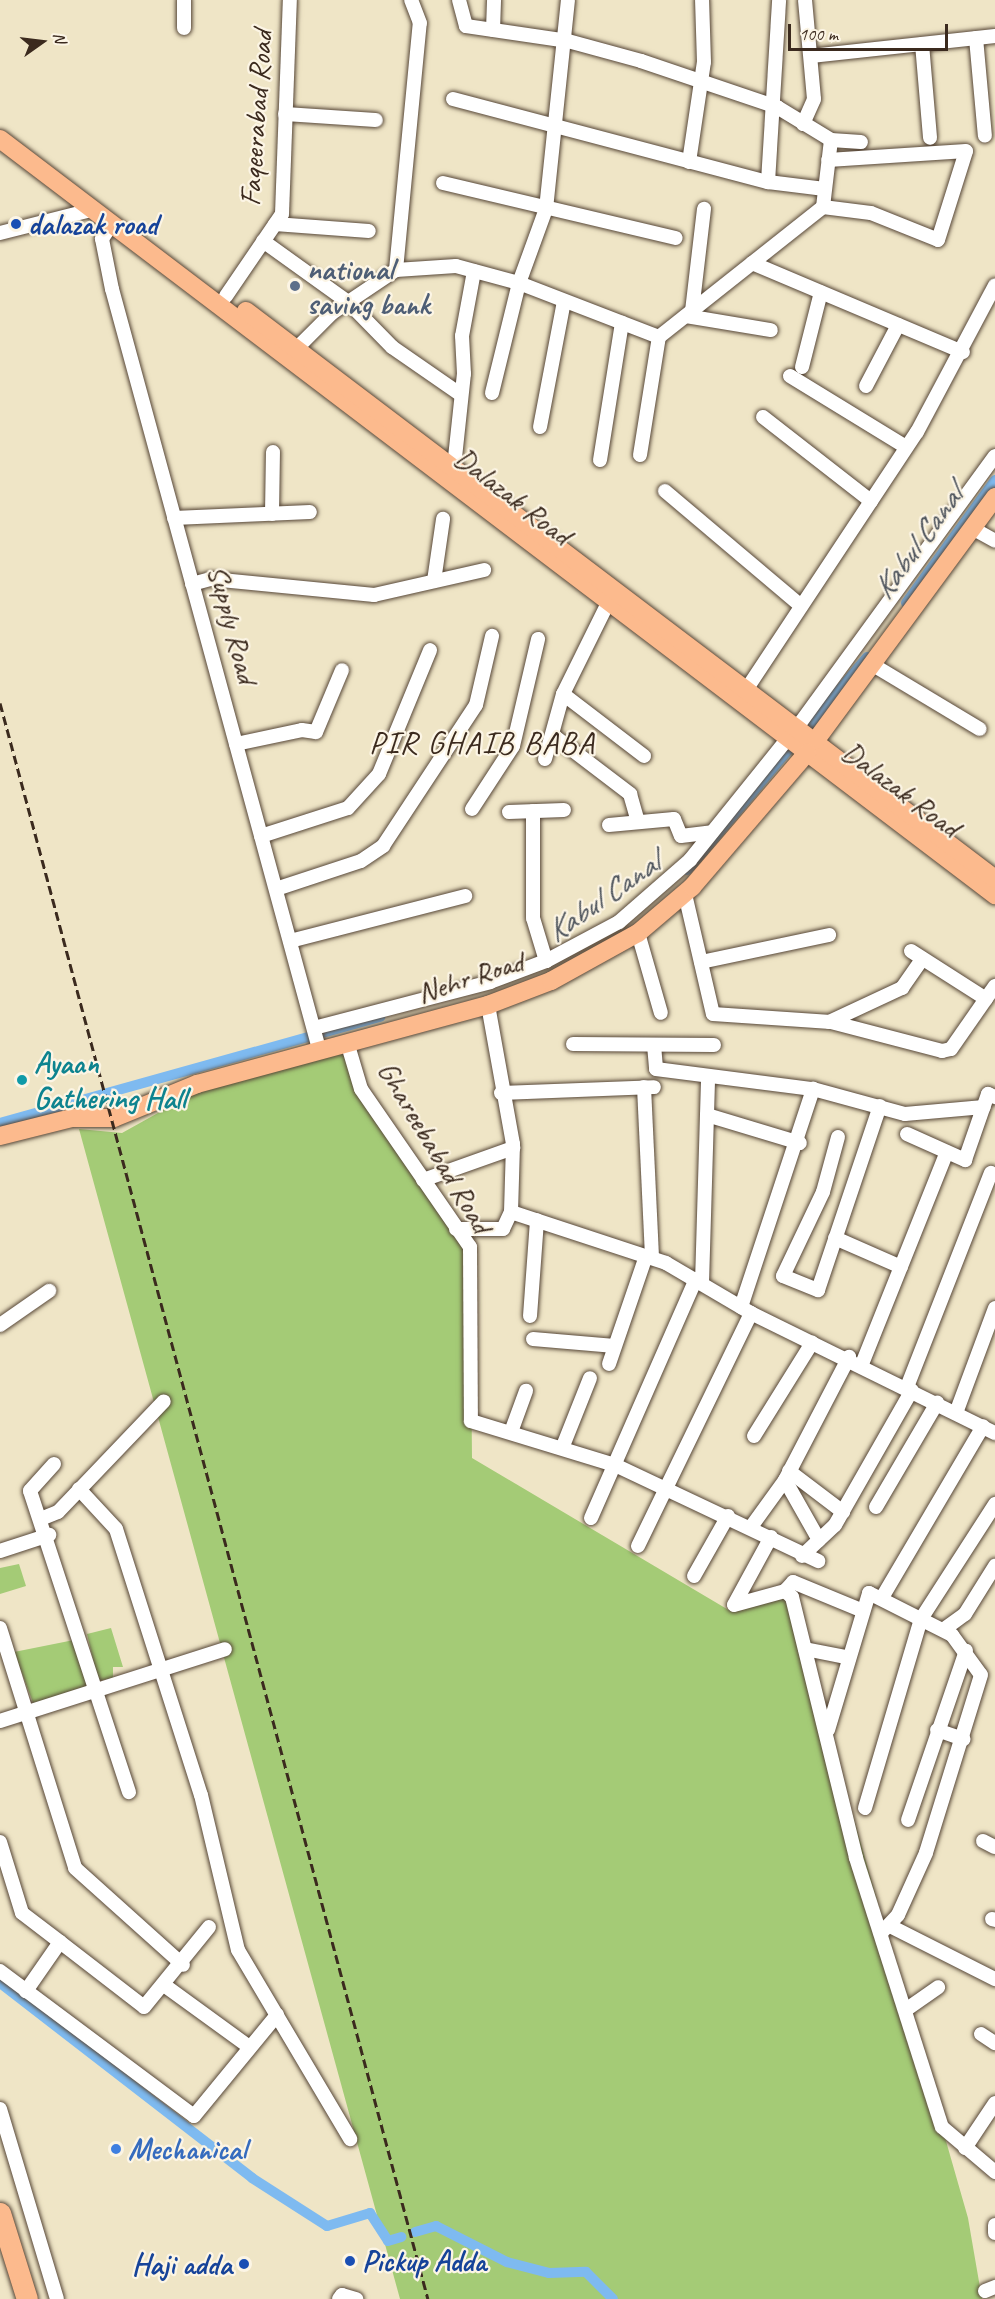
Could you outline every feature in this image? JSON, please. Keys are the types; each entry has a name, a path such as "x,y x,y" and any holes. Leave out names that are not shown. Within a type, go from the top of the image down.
{"highway":[{"path":"0,2213 27,2299"}],"main road":[{"name":"Dalazak Road","path":"0,128 90,205"},
{"name":"Dalazak Road","path":"0,139 90,205 115,220 448,469 748,687 802,739 995,895"},
{"name":"Dalazak Road","path":"197,282 226,296 272,338 297,348 448,469 607,605 994,874"},
{"name":"Nehr Road","path":"0,1137 72,1118 114,1118 197,1084 319,1049 488,1005 560,976 638,933 685,894 802,739 875,666 995,497"}],"street":[{"path":"184,0 184,28"},
{"name":"Faqeerabad Road","path":"226,296 282,214 290,0"},
{"path":"396,270 420,23 411,0"},
{"path":"459,0 466,26 568,41 701,81 777,107 831,140 861,142"},
{"path":"493,30 494,0"},
{"path":"492,393 519,283 546,209 568,41 568,0"},
{"path":"689,162 701,81 702,0"},
{"path":"768,182 777,107 779,0"},
{"path":"803,124 814,99 806,0"},
{"path":"811,56 995,36"},
{"path":"976,38 985,136"},
{"path":"922,44 930,138"},
{"path":"453,99 768,182 825,189"},
{"path":"285,114 376,120"},
{"path":"823,207 831,140"},
{"path":"640,455 659,337 823,207 871,213 938,240 966,151 828,160"},
{"path":"443,183 676,238"},
{"path":"0,233 90,205"},
{"path":"689,314 704,209"},
{"name":"Supply Road","path":"115,220 102,239 112,290 319,1049"},
{"path":"275,224 369,231"},
{"path":"263,241 348,302 393,347 460,394"},
{"path":"752,263 963,352"},
{"path":"297,348 348,302 396,270 456,266 519,283 659,337"},
{"path":"448,469 460,394 474,271"},
{"path":"748,687 906,447 963,352 995,285"},
{"path":"802,367 821,292"},
{"path":"540,427 564,301"},
{"path":"689,314 771,330"},
{"path":"600,460 622,323"},
{"path":"866,386 898,325"},
{"path":"790,376 906,447"},
{"path":"763,417 871,501"},
{"path":"272,514 273,452"},
{"path":"314,1028 478,985 546,961 619,921 690,860 712,832 802,739 995,456"},
{"path":"665,491 801,606"},
{"path":"174,518 310,513"},
{"path":"434,581 443,519"},
{"path":"972,528 995,542"},
{"path":"192,584 211,579 374,595 484,570"},
{"path":"545,759 554,736 563,694 607,605"},
{"path":"276,889 361,861 383,846 476,705 492,636"},
{"path":"472,809 513,746 538,639"},
{"path":"261,836 348,808 379,774 430,650"},
{"path":"875,666 980,729"},
{"path":"236,744 302,730 316,732 342,670"},
{"path":"563,694 644,756"},
{"path":"554,736 630,794 638,822"},
{"path":"509,812 564,810"},
{"path":"533,811 532,918 546,961"},
{"path":"609,825 674,819 681,836 712,832"},
{"path":"685,894 713,1014 829,1022 942,1051 951,1049 995,986"},
{"path":"290,941 465,896"},
{"path":"638,933 660,1013"},
{"path":"701,962 829,935"},
{"path":"829,1022 902,988 916,955 986,999"},
{"path":"456,1229 503,1229 511,1212 513,1148 501,1093 488,1005"},
{"name":"Ghareebabad Road","path":"347,1042 361,1089 470,1247 467,1375 474,1424 511,1432"},
{"path":"573,1044 714,1046"},
{"path":"654,1045 656,1069 813,1089 905,1114 984,1107"},
{"path":"591,1518 699,1281 708,1077"},
{"path":"501,1093 649,1087 649,1257 609,1364"},
{"path":"638,1546 668,1487 746,1310 800,1143 813,1089"},
{"path":"907,1134 965,1160 988,1094 995,1097"},
{"path":"838,1137 823,1192 783,1276 818,1290 880,1106"},
{"path":"707,1115 800,1143"},
{"path":"423,1180 513,1148"},
{"path":"751,1527 787,1475 856,1361 901,1267 947,1152"},
{"path":"802,1556 843,1512 910,1389 991,1173"},
{"path":"511,1212 649,1257 699,1281 746,1310 812,1343 856,1361 989,1430 883,1596"},
{"path":"530,1316 537,1220"},
{"path":"835,1238 901,1267"},
{"path":"0,1325 49,1291"},
{"path":"956,1413 995,1308"},
{"path":"533,1339 615,1346"},
{"path":"754,1436 812,1343"},
{"path":"563,1446 590,1378"},
{"path":"526,1391 511,1432 563,1446 668,1487 771,1537 802,1556 818,1561"},
{"path":"43,1518 58,1512 164,1401"},
{"path":"876,1507 937,1403"},
{"path":"54,1464 30,1491 49,1535 94,1691 129,1792"},
{"path":"787,1475 843,1512"},
{"path":"787,1475 819,1540"},
{"path":"79,1489 116,1529 201,1795 238,1950 350,2139"},
{"path":"866,1808 921,1619 995,1505"},
{"path":"694,1576 728,1516"},
{"path":"0,1551 49,1535"},
{"path":"771,1537 733,1603 785,1591 793,1582 861,1610"},
{"path":"943,1630 965,1614 995,1566"},
{"path":"785,1591 792,1597 827,1732 856,1858 887,1929 907,2009 942,2127 995,2172"},
{"path":"827,1732 846,1657 869,1593 883,1596 943,1630 966,1651 981,1675 926,1853 887,1929"},
{"path":"0,1628 75,1868 183,1965"},
{"path":"0,1721 225,1649"},
{"path":"805,1649 846,1657"},
{"path":"908,1820 966,1651"},
{"path":"937,1730 963,1739"},
{"path":"0,1842 22,1912 140,2006 149,2005 183,1965 209,1927"},
{"path":"887,1929 995,1979"},
{"path":"26,1991 60,1942"},
{"path":"0,1971 194,2116 248,2046 277,2015"},
{"path":"164,1985 248,2046"},
{"path":"907,2009 938,1988"},
{"path":"981,2034 995,2043"},
{"path":"965,2148 995,2103"},
{"path":"0,2109 57,2299"},
{"path":"995,2224 995,2233"},
{"path":"339,2299 342,2295 356,2299"}],"green space":[{"path":"347,1042 361,1089 470,1247 472,1458 732,1612 789,1592 968,2218 982,2299 400,2299 79,1129 122,1133 192,1094"},
{"path":"19,1564 26,1586 0,1594 0,1568"},
{"path":"111,1628 123,1667 113,1667 113,1678 98,1681 87,1634"},
{"path":"79,1639 92,1685 35,1708 14,1652"}],"waterway":[{"name":"Kabul Canal","path":"906,603 995,480"},
{"name":"Kabul Canal","path":"687,870 867,657"},
{"name":"Kabul Canal","path":"0,1123 380,1017"},
{"path":"0,1983 252,2178 327,2226 370,2213 388,2241 401,2237"},
{"path":"415,2232 436,2226 507,2262 549,2273 586,2272 613,2299"}],"railway":[{"path":"0,703 428,2299"}],"place":[{"name":"dalazak road","path":"16,224"},
{"name":"national saving bank","path":"295,286"},
{"name":"Ayaan Gathering Hall","path":"22,1080"},
{"name":"Mechanical","path":"116,2149"},
{"name":"Pickup Adda","path":"350,2261"},
{"name":"Haji adda","path":"244,2264"}],"district":[{"name":"PIR GHAIB BABA","path":"482,743"}]}
